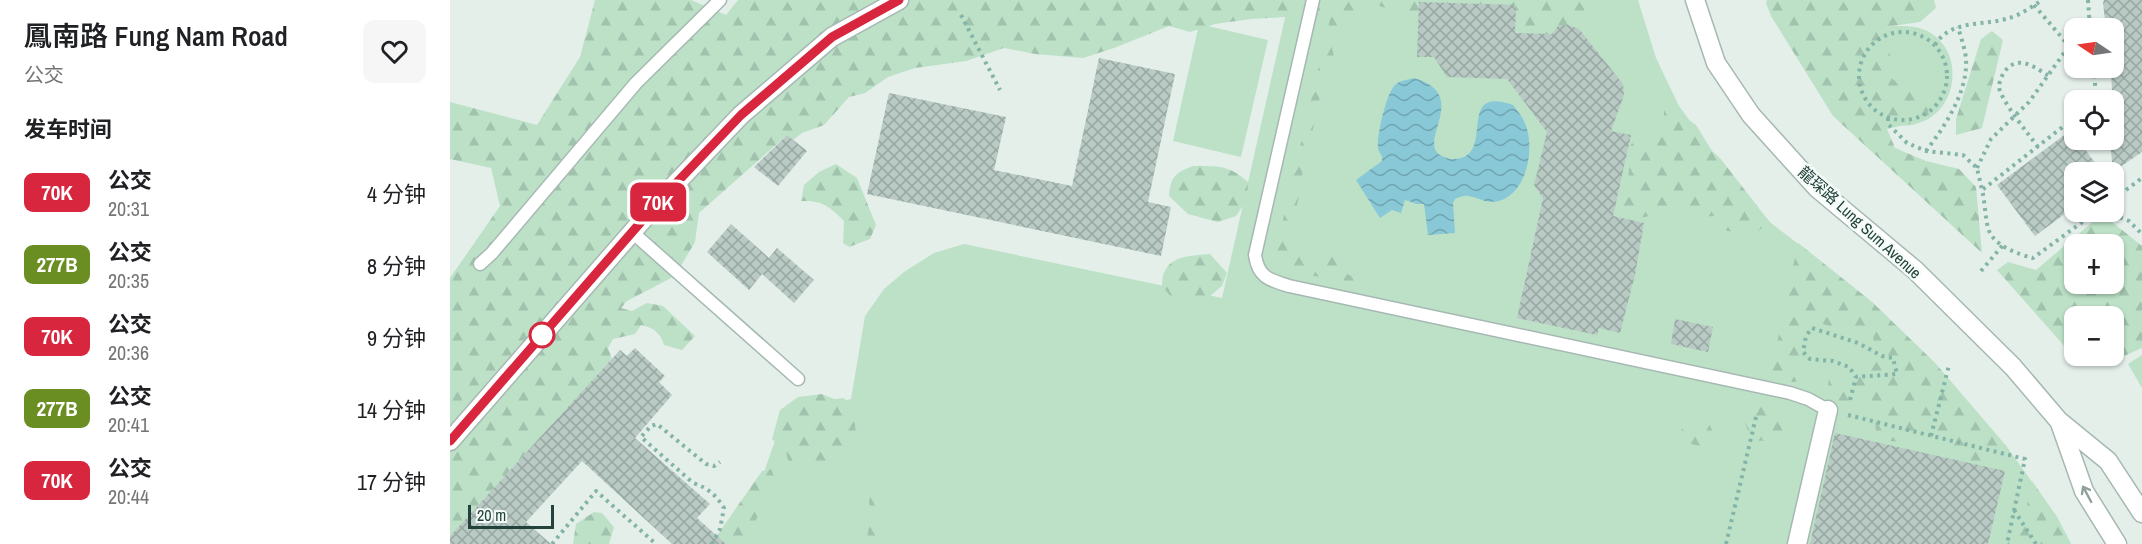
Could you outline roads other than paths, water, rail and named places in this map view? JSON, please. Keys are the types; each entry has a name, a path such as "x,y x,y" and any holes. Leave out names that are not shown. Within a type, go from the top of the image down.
{"street":[{"path":"450,441 632,232 741,115 832,37 899,0"},
{"name":"龍琛路 Lung Sum Avenue","path":"1695,0 1716,63 1751,115 1817,188 1915,270 2005,358 2059,421 2108,461 2142,513"},
{"path":"1797,544 1828,410"},
{"name":"龍琛路 Lung Sum Avenue","path":"2059,421 2084,491 2117,544"}],"lane":[{"path":"480,264 492,253 636,82 720,0"},
{"path":"1313,0 1255,255 1257,266 1262,274 1270,280 1289,286 1790,393 1808,399 1828,410"},
{"path":"632,232 798,379"}],"water":[{"path":"1414,78 1432,86 1440,97 1441,108 1434,143 1437,152 1447,158 1461,158 1470,152 1475,143 1480,111 1486,104 1496,101 1513,105 1527,129 1528,160 1522,181 1516,190 1508,197 1495,202 1466,196 1455,199 1453,203 1455,233 1428,235 1424,204 1405,200 1401,213 1392,210 1380,218 1356,180 1382,161 1378,148 1378,137 1389,94 1396,84"}]}
